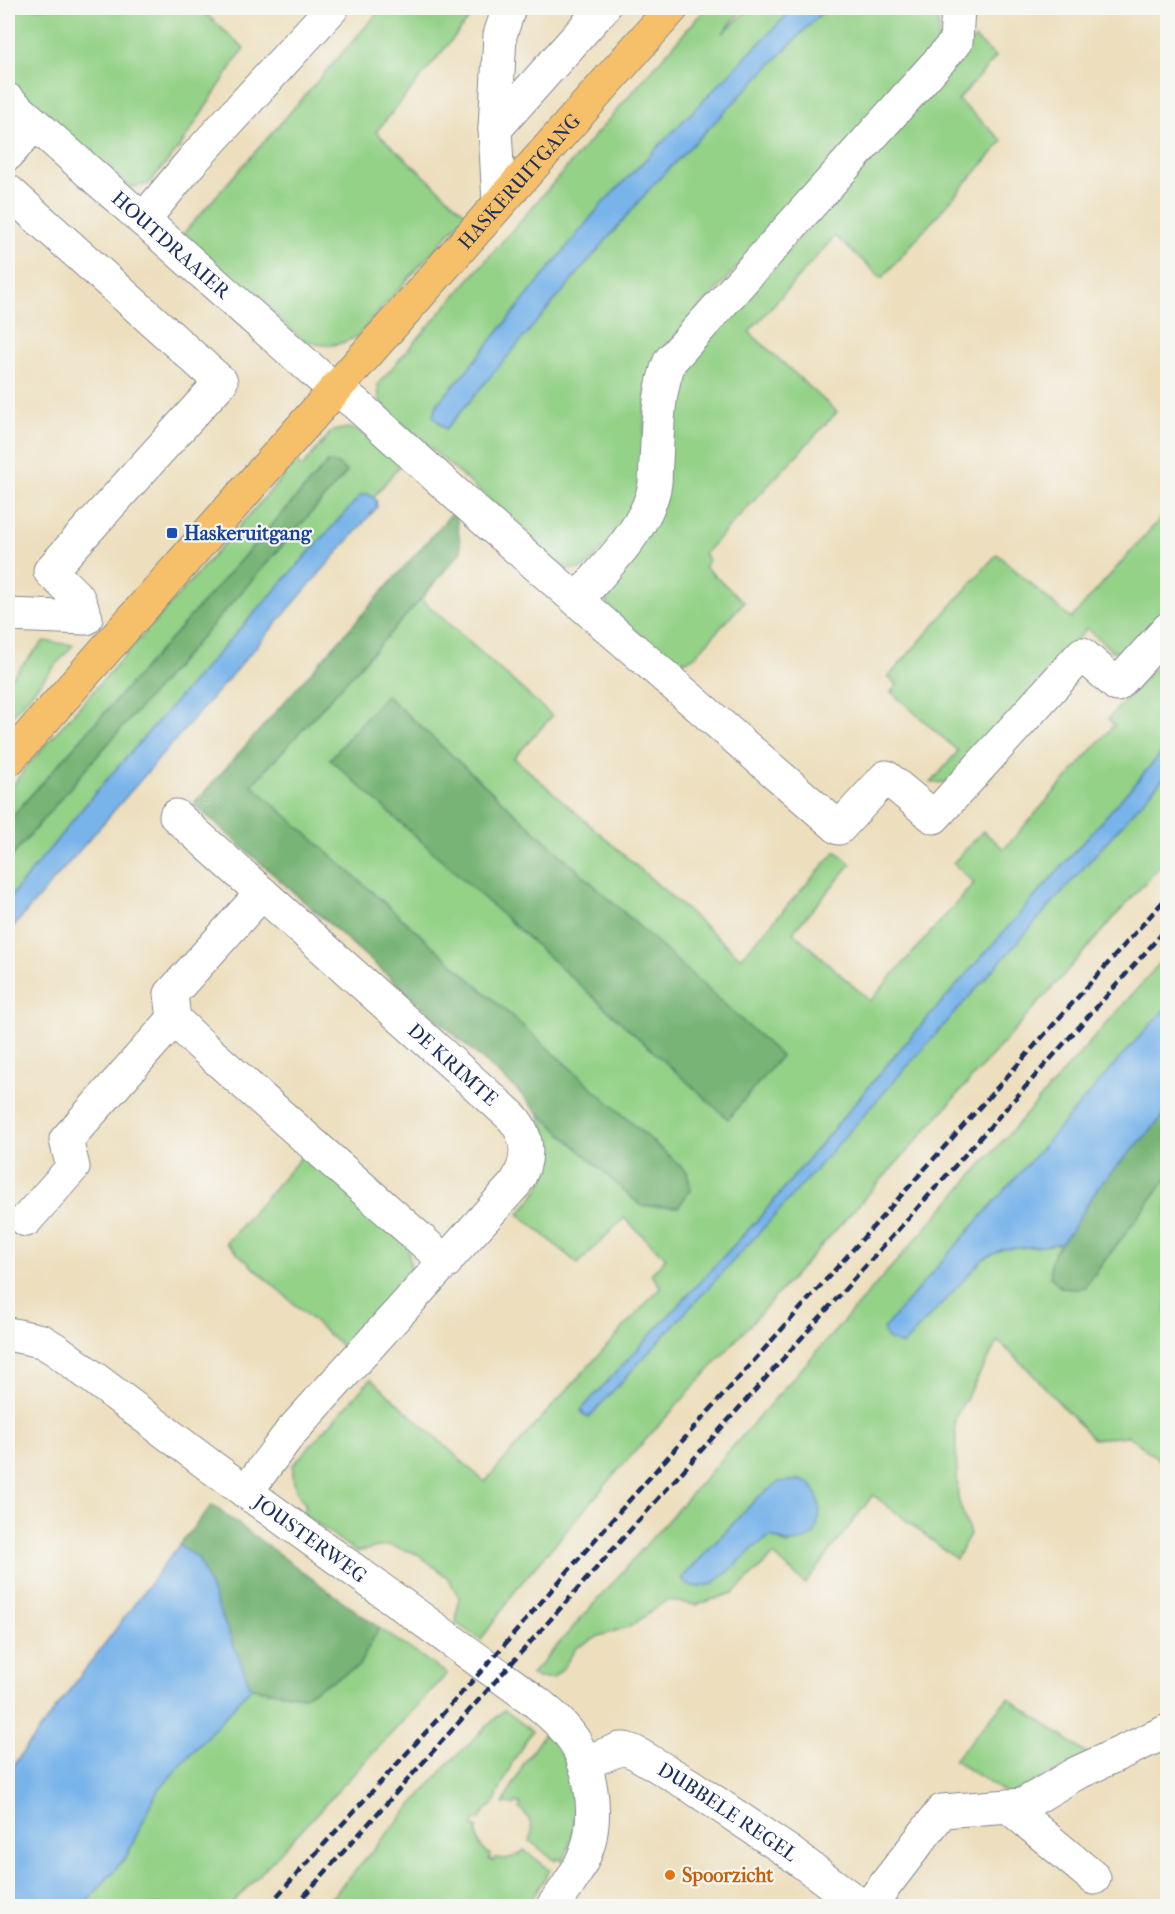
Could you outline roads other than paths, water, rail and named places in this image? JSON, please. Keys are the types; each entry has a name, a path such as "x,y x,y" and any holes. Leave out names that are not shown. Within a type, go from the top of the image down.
{"main road":[{"name":"HASKERUITGANG","path":"8,760 672,8"}],"street":[{"path":"143,220 193,160 332,8"},
{"path":"499,203 495,129 500,35 509,8"},
{"path":"495,129 603,8"},
{"path":"578,599 634,532 648,508 654,488 660,396 663,378 670,361 956,42 958,8"},
{"name":"HOUTDRAAIER","path":"8,100 334,389 355,403 487,522 839,828 886,777 934,817 1082,654 1117,685 1167,629"},
{"path":"8,154 34,123"},
{"path":"8,191 221,382 50,571 78,598 86,618 112,642"},
{"path":"8,615 86,618"},
{"name":"DE KRIMTE","path":"176,816 512,1117 522,1131 526,1156 521,1175 446,1262 290,1432 246,1492"},
{"path":"262,893 171,994 174,1019 446,1262"},
{"path":"26,1220 74,1167 66,1140 174,1019"},
{"name":"JOUSTERWEG","path":"12,1334 42,1341 58,1351 246,1492 550,1713 575,1743 584,1763 591,1790 589,1842 576,1872 553,1906"},
{"path":"869,1906 942,1811 1023,1805 1167,1731"},
{"name":"DUBBELE REGEL","path":"584,1763 620,1749 634,1752 688,1784 789,1852 861,1906"},
{"path":"1008,1806 1094,1878"}],"water":[{"path":"794,8 826,8 652,186 446,429 433,416 438,403 601,205"},
{"path":"369,494 376,500 377,507 8,933 8,900 96,792 361,495"},
{"path":"1167,747 1167,774 769,1222 589,1417 584,1415 581,1410 761,1216 896,1054"},
{"path":"1167,1007 1167,1112 1098,1187 1061,1243 1003,1249 983,1259 903,1345 887,1339 883,1329"},
{"path":"800,1480 812,1485 818,1499 819,1515 814,1535 792,1543 771,1536 712,1584 699,1587 687,1585 682,1578 757,1498 779,1482"},
{"path":"179,1545 198,1558 251,1688 158,1790 126,1857 83,1906 8,1906 8,1772"}],"railway":[{"path":"268,1906 486,1666 619,1512 1168,896"},
{"path":"295,1906 1168,927"}],"place":[{"name":"Haskeruitgang","path":"172,533"},
{"name":"Spoorzicht","path":"670,1875"}]}
